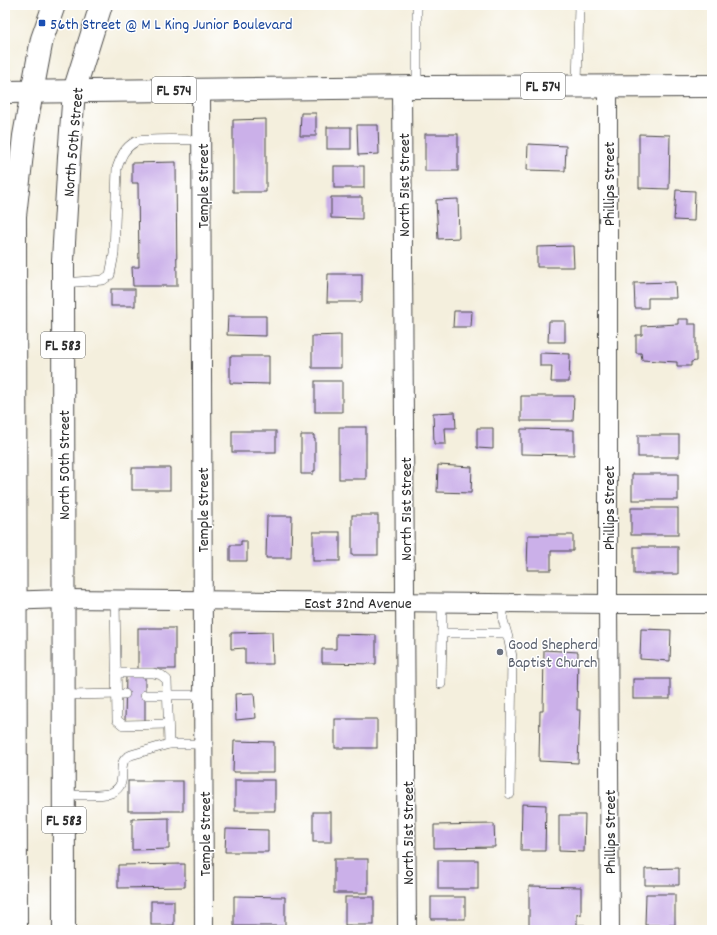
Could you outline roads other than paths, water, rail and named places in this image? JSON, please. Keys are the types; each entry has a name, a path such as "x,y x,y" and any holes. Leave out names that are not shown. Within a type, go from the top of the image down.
{"main road":[{"path":"16,930 10,833 10,269 24,136 42,39 54,5"},
{"name":"North 50th Street","path":"64,930 63,260 74,91 101,5"},
{"name":"FL 574","path":"5,92 410,87 712,86"}],"street":[{"name":"Phillips Street","path":"608,86 608,604 610,930"},
{"name":"North 51st Street","path":"407,930 406,602 410,87"},
{"name":"Temple Street","path":"201,89 204,930"},
{"name":"East 32nd Avenue","path":"10,601 63,599 712,604"}],"lane":[{"path":"410,87 417,5"},
{"path":"576,86 579,5"},
{"path":"63,283 103,280 110,275 114,254 118,168 121,156 127,148 136,142 151,140 202,140"},
{"path":"115,600 116,673 121,694 117,720 123,725 168,724"},
{"path":"441,684 442,603"},
{"path":"504,603 503,620 512,657 510,794"},
{"path":"442,633 506,633"},
{"path":"116,673 152,673 161,675 167,680 169,744"},
{"path":"63,695 121,694"},
{"path":"145,695 203,695"},
{"path":"64,795 110,794 118,788 122,779 122,765 126,758 131,755 169,744 203,744"}],"place":[{"name":"56th Street @ M L King Junior Boulevard","path":"42,23"},
{"name":"Good Shepherd Baptist Church","path":"500,652"}]}
